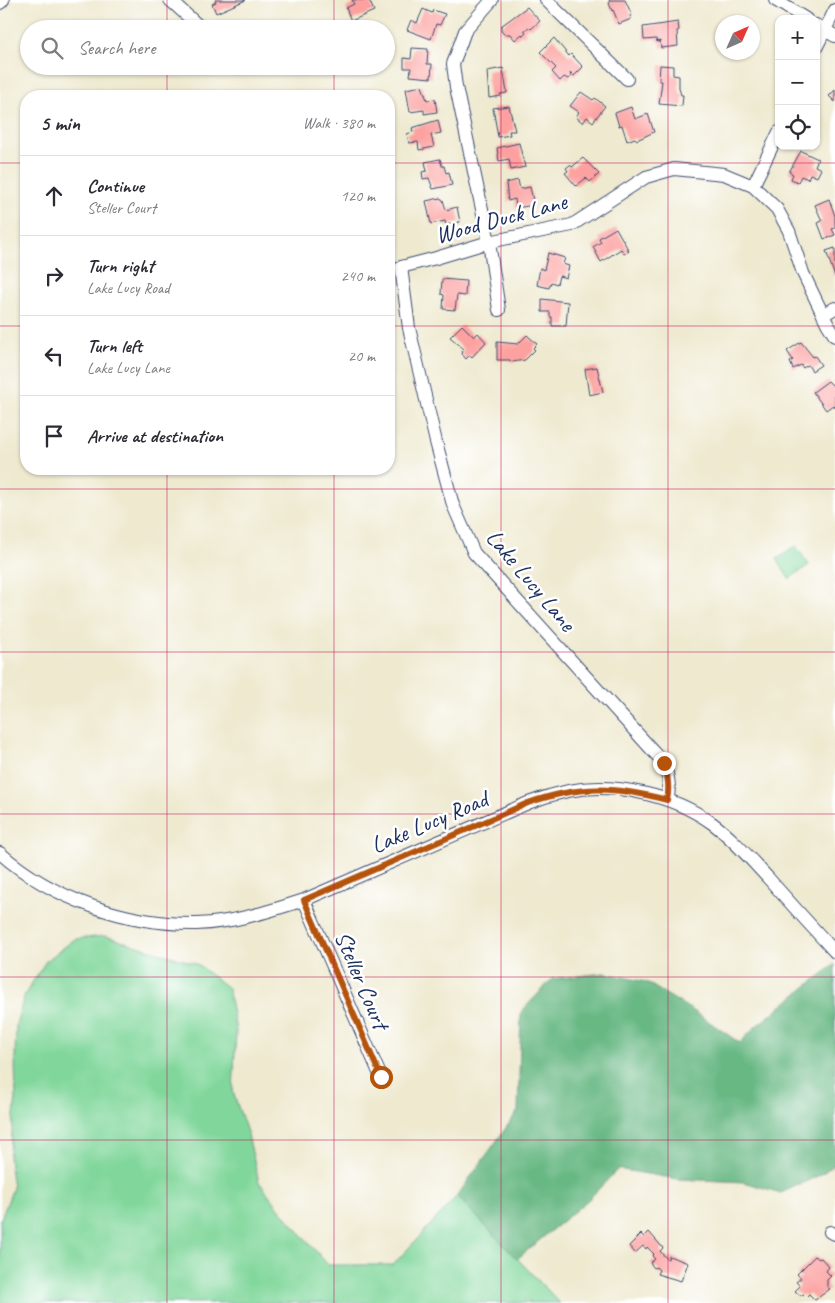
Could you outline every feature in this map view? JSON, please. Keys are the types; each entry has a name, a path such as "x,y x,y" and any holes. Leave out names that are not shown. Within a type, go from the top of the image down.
{"street":[{"path":"0,4 3,0"},
{"path":"170,0 192,20"},
{"path":"492,0 465,31 453,64 456,87 489,242 499,310"},
{"path":"546,0 627,80"},
{"path":"775,0 799,15"},
{"path":"825,30 835,10"},
{"path":"753,186 775,140"},
{"name":"Wood Duck Lane","path":"400,267 489,242 572,224 646,176 674,168 724,174 753,186 777,209 789,231 803,273 835,336"},
{"name":"Lake Lucy Lane","path":"400,267 410,328 441,460 453,505 474,552 664,763 669,777 667,800"},
{"path":"823,315 835,308"},
{"name":"Lake Lucy Road","path":"2,858 68,897 98,908 129,917 197,924 235,919 270,911 304,900 458,832 548,796 569,791 595,789 642,794 667,800 696,813 724,832 835,952"},
{"name":"Steller Court","path":"304,900 381,1077"}],"green space":[{"path":"796,546 809,565 789,579 777,559"},
{"path":"105,936 197,964 228,988 236,1031 233,1092 248,1135 259,1182 328,1265 393,1265 457,1196 560,1303 0,1303 0,1221 13,1188 9,1159 16,1097 16,1024 25,994 46,961 75,939"},
{"path":"835,964 835,1164 820,1175 781,1193 744,1182 677,1179 618,1169 589,1199 517,1259 457,1196 518,1111 521,1012 552,979 604,973 646,982 695,1012 740,1043 755,1027"}],"building":[{"path":"215,0 246,0 216,13 212,4 216,2"},
{"path":"352,0 369,0 374,11 351,20 346,8 354,4"},
{"path":"609,0 625,0 632,15 630,16 631,19 619,24"},
{"path":"527,7 540,21 531,29 529,27 524,31 526,33 523,36 522,34 515,40 510,34 504,34 501,31 501,26"},
{"path":"423,9 432,13 433,10 445,14 440,25 436,24 431,39 407,30 411,20 417,23"},
{"path":"678,22 678,46 661,48 660,41 657,42 656,39 644,40 643,27"},
{"path":"554,38 569,56 571,54 583,67 574,76 570,72 571,77 568,79 564,77 560,81 552,72 556,68 540,52"},
{"path":"412,48 428,49 427,64 432,64 431,78 410,76 411,68 404,68 404,58 411,59"},
{"path":"660,65 673,66 673,75 679,76 679,88 681,95 683,95 682,106 659,104 662,81 659,81"},
{"path":"503,68 507,93 489,98 487,71"},
{"path":"422,86 427,100 435,99 437,112 424,114 424,110 410,112 406,89"},
{"path":"835,90 835,102 829,96"},
{"path":"581,92 593,100 595,98 605,106 593,122 587,117 583,123 576,117 579,112 570,106"},
{"path":"509,106 515,131 509,131 510,135 498,137 493,108"},
{"path":"631,107 635,119 648,114 654,132 637,140 635,138 627,141 622,125 619,126 615,113"},
{"path":"438,120 441,133 431,135 434,147 419,150 418,142 409,143 407,134 413,132 412,128"},
{"path":"519,143 525,167 511,170 509,159 499,161 497,148"},
{"path":"801,151 818,159 815,166 821,169 817,177 810,174 808,179 801,176 798,182 791,179 793,174 789,172"},
{"path":"583,158 599,174 590,182 586,178 576,186 565,173 568,171 566,168 570,165 572,167"},
{"path":"440,159 446,173 449,172 452,185 433,189 429,178 423,179 422,172 427,171 425,162"},
{"path":"518,180 520,189 530,187 534,205 516,208 515,199 508,201 506,183"},
{"path":"440,198 443,200 446,210 457,207 460,222 446,225 445,221 431,224 426,201"},
{"path":"829,199 835,216 835,228 832,229 835,235 824,239 818,223 822,221 815,205"},
{"path":"616,228 629,251 624,254 621,249 601,262 593,247 601,242 599,238"},
{"path":"835,248 835,277 826,251"},
{"path":"548,253 565,258 563,264 569,266 566,278 559,276 557,284 551,282 549,288 537,285 540,268 544,270"},
{"path":"442,279 466,281 465,296 457,295 455,310 443,309"},
{"path":"542,299 568,302 566,326 552,326 550,312 542,312"},
{"path":"462,325 474,337 478,333 486,342 472,357 470,355 466,359 461,353 464,349 450,337"},
{"path":"527,335 537,344 533,348 535,350 525,360 512,362 510,360 497,360 497,342 518,344"},
{"path":"801,342 821,365 812,371 808,365 803,368 801,365 793,369 790,362 793,360 787,351"},
{"path":"597,367 603,392 589,395 585,369"},
{"path":"828,381 835,388 835,407 833,405 826,410 813,392"},
{"path":"649,1232 663,1248 660,1251 666,1258 668,1259 669,1256 688,1263 681,1281 657,1274 659,1270 650,1263 655,1259 652,1256 654,1254 647,1247 646,1249 643,1246 635,1253 629,1246 641,1234 644,1237"},
{"path":"815,1256 819,1259 821,1258 829,1267 826,1271 831,1276 827,1280 827,1287 830,1289 815,1300 809,1294 806,1297 803,1294 801,1296 795,1291 800,1286 796,1282 801,1278 797,1274"}],"route":[{"path":"381,1077 304,900 432,843 548,796 569,791 595,789 617,790 667,800 669,777 664,763"}]}
